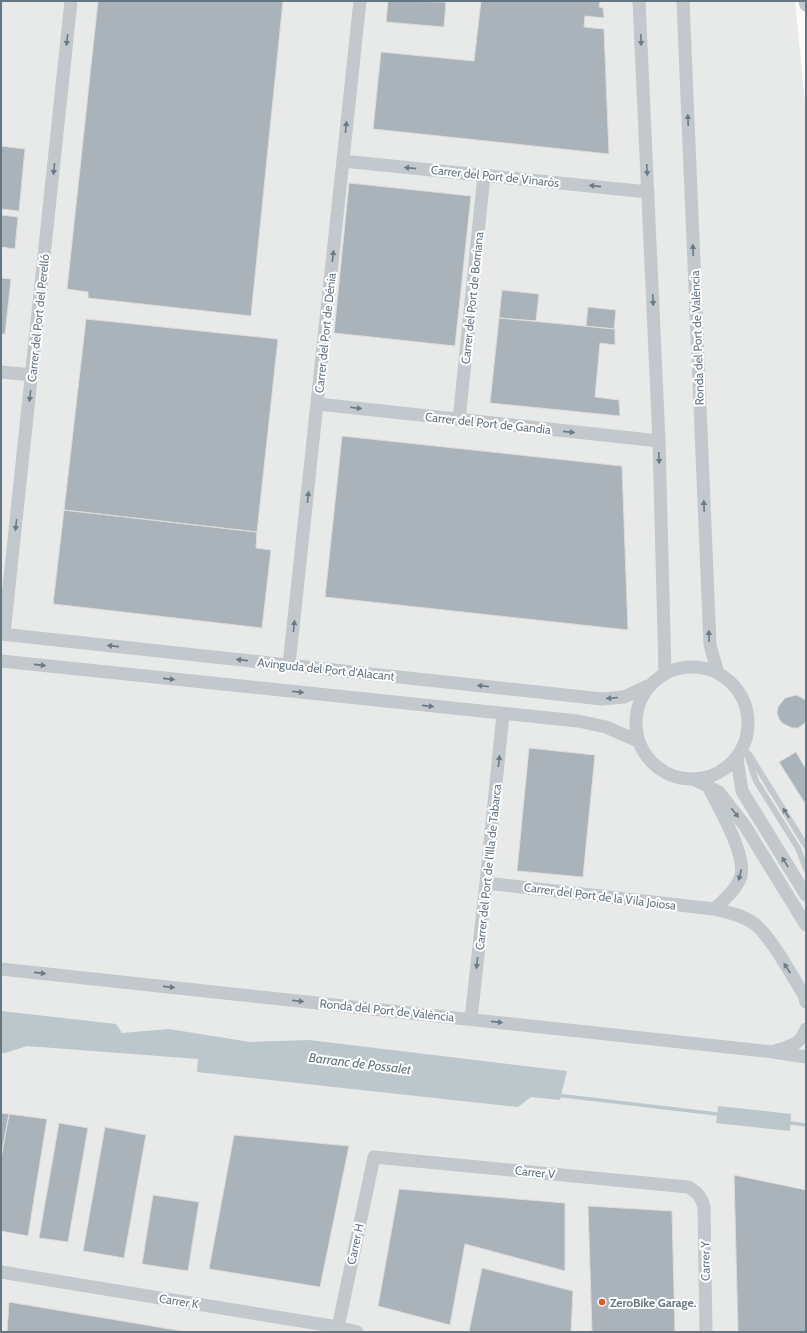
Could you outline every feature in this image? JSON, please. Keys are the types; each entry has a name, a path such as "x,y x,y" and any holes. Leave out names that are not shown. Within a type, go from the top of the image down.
{"street":[{"name":"Carrer del Port del Perelló","path":"3,634 71,1"},
{"name":"Carrer del Port de Dénia","path":"289,665 360,1"},
{"path":"639,1 659,441 665,672"},
{"name":"Ronda del Port de València","path":"683,1 710,645 718,674"},
{"path":"805,1 806,5"},
{"name":"Carrer del Port de Vinaròs","path":"343,161 648,192"},
{"name":"Carrer del Port de Borriana","path":"459,420 484,175"},
{"path":"1,372 32,375"},
{"name":"Carrer del Port de Gandia","path":"318,404 659,441"},
{"name":"Avinguda del Port d'Alacant","path":"3,634 602,698 624,697 648,686"},
{"path":"1,661 578,721 606,727 638,742"},
{"path":"741,751 734,761 723,770 712,776 695,780 680,779 655,767 641,749 635,730 635,718 642,695 648,686 665,672 688,666 710,669 731,682 743,698 747,710 748,729 738,766 742,790 806,894"},
{"name":"Carrer del Port de l'Illa de Tabarca","path":"471,1019 503,714"},
{"path":"695,780 719,792 745,826 806,925"},
{"path":"709,787 736,842 742,865 741,876 734,889 714,909"},
{"name":"Carrer del Port de la Vila Joiosa","path":"486,883 714,909 737,915 753,922 766,936 804,995 806,1002"},
{"name":"Ronda del Port de València","path":"1,969 773,1052 806,1057"},
{"path":"773,1052 796,1044 804,1036 806,1029"},
{"name":"Carrer V","path":"374,1157 688,1187 696,1192"},
{"name":"Carrer H","path":"338,1329 374,1157"},
{"name":"Carrer Y","path":"696,1192 701,1197 704,1207 706,1332"},
{"name":"Carrer K","path":"1,1272 357,1332"}],"lane":[{"path":"741,751 806,846"},
{"path":"741,751 756,781 798,848 806,869"}],"shaded area":[{"path":"1,1 795,1 806,112 806,1332 1,1332"}],"water":[{"path":"1,1011 116,1024 122,1033 169,1029 250,1042 309,1040 567,1071 560,1100 531,1097 518,1107 197,1072 198,1059 27,1046 1,1053"},
{"path":"718,1106 791,1114 790,1131 716,1123"}],"building":[{"path":"98,1 283,1 251,316 88,298 88,292 67,289"},
{"path":"388,1 446,2 444,27 386,22"},
{"path":"481,1 600,1 599,7 603,8 604,18 585,16 584,27 604,29 609,154 373,129 381,52 474,61"},
{"path":"1,146 25,149 19,211 1,209"},
{"path":"349,183 471,196 455,346 334,333"},
{"path":"1,215 18,217 15,249 1,247"},
{"path":"1,278 11,279 5,334 1,334"},
{"path":"502,290 539,294 536,321 499,318"},
{"path":"588,307 616,310 614,329 586,326"},
{"path":"499,318 615,329 615,345 600,343 595,397 619,400 620,416 490,403"},
{"path":"86,319 278,339 257,532 64,510"},
{"path":"342,436 622,466 628,630 325,597"},
{"path":"64,510 257,532 256,548 271,550 262,628 53,604"},
{"path":"796,695 806,701 806,722 798,728 792,728 782,723 777,713 778,707 785,698"},
{"path":"529,748 595,755 583,877 517,871"},
{"path":"796,752 806,769 806,805 779,762"},
{"path":"1,1113 9,1114 1,1158"},
{"path":"9,1114 47,1119 28,1236 1,1231 1,1158"},
{"path":"59,1123 88,1128 68,1242 39,1238"},
{"path":"105,1127 146,1135 124,1258 83,1251"},
{"path":"234,1135 349,1146 320,1287 209,1269"},
{"path":"734,1175 806,1190 806,1332 738,1332"},
{"path":"399,1189 565,1203 565,1271 465,1244 450,1325 378,1306"},
{"path":"153,1195 199,1202 188,1271 142,1264"},
{"path":"588,1206 672,1211 675,1332 592,1332"},
{"path":"482,1268 573,1291 571,1332 469,1331"},
{"path":"9,1302 188,1332 7,1332"}],"waterway":[{"name":"Barranc de Possalet","path":"556,1095 717,1114"},
{"path":"790,1123 806,1125"}],"place":[{"name":"ZeroBike Garage.","path":"602,1302"}]}
